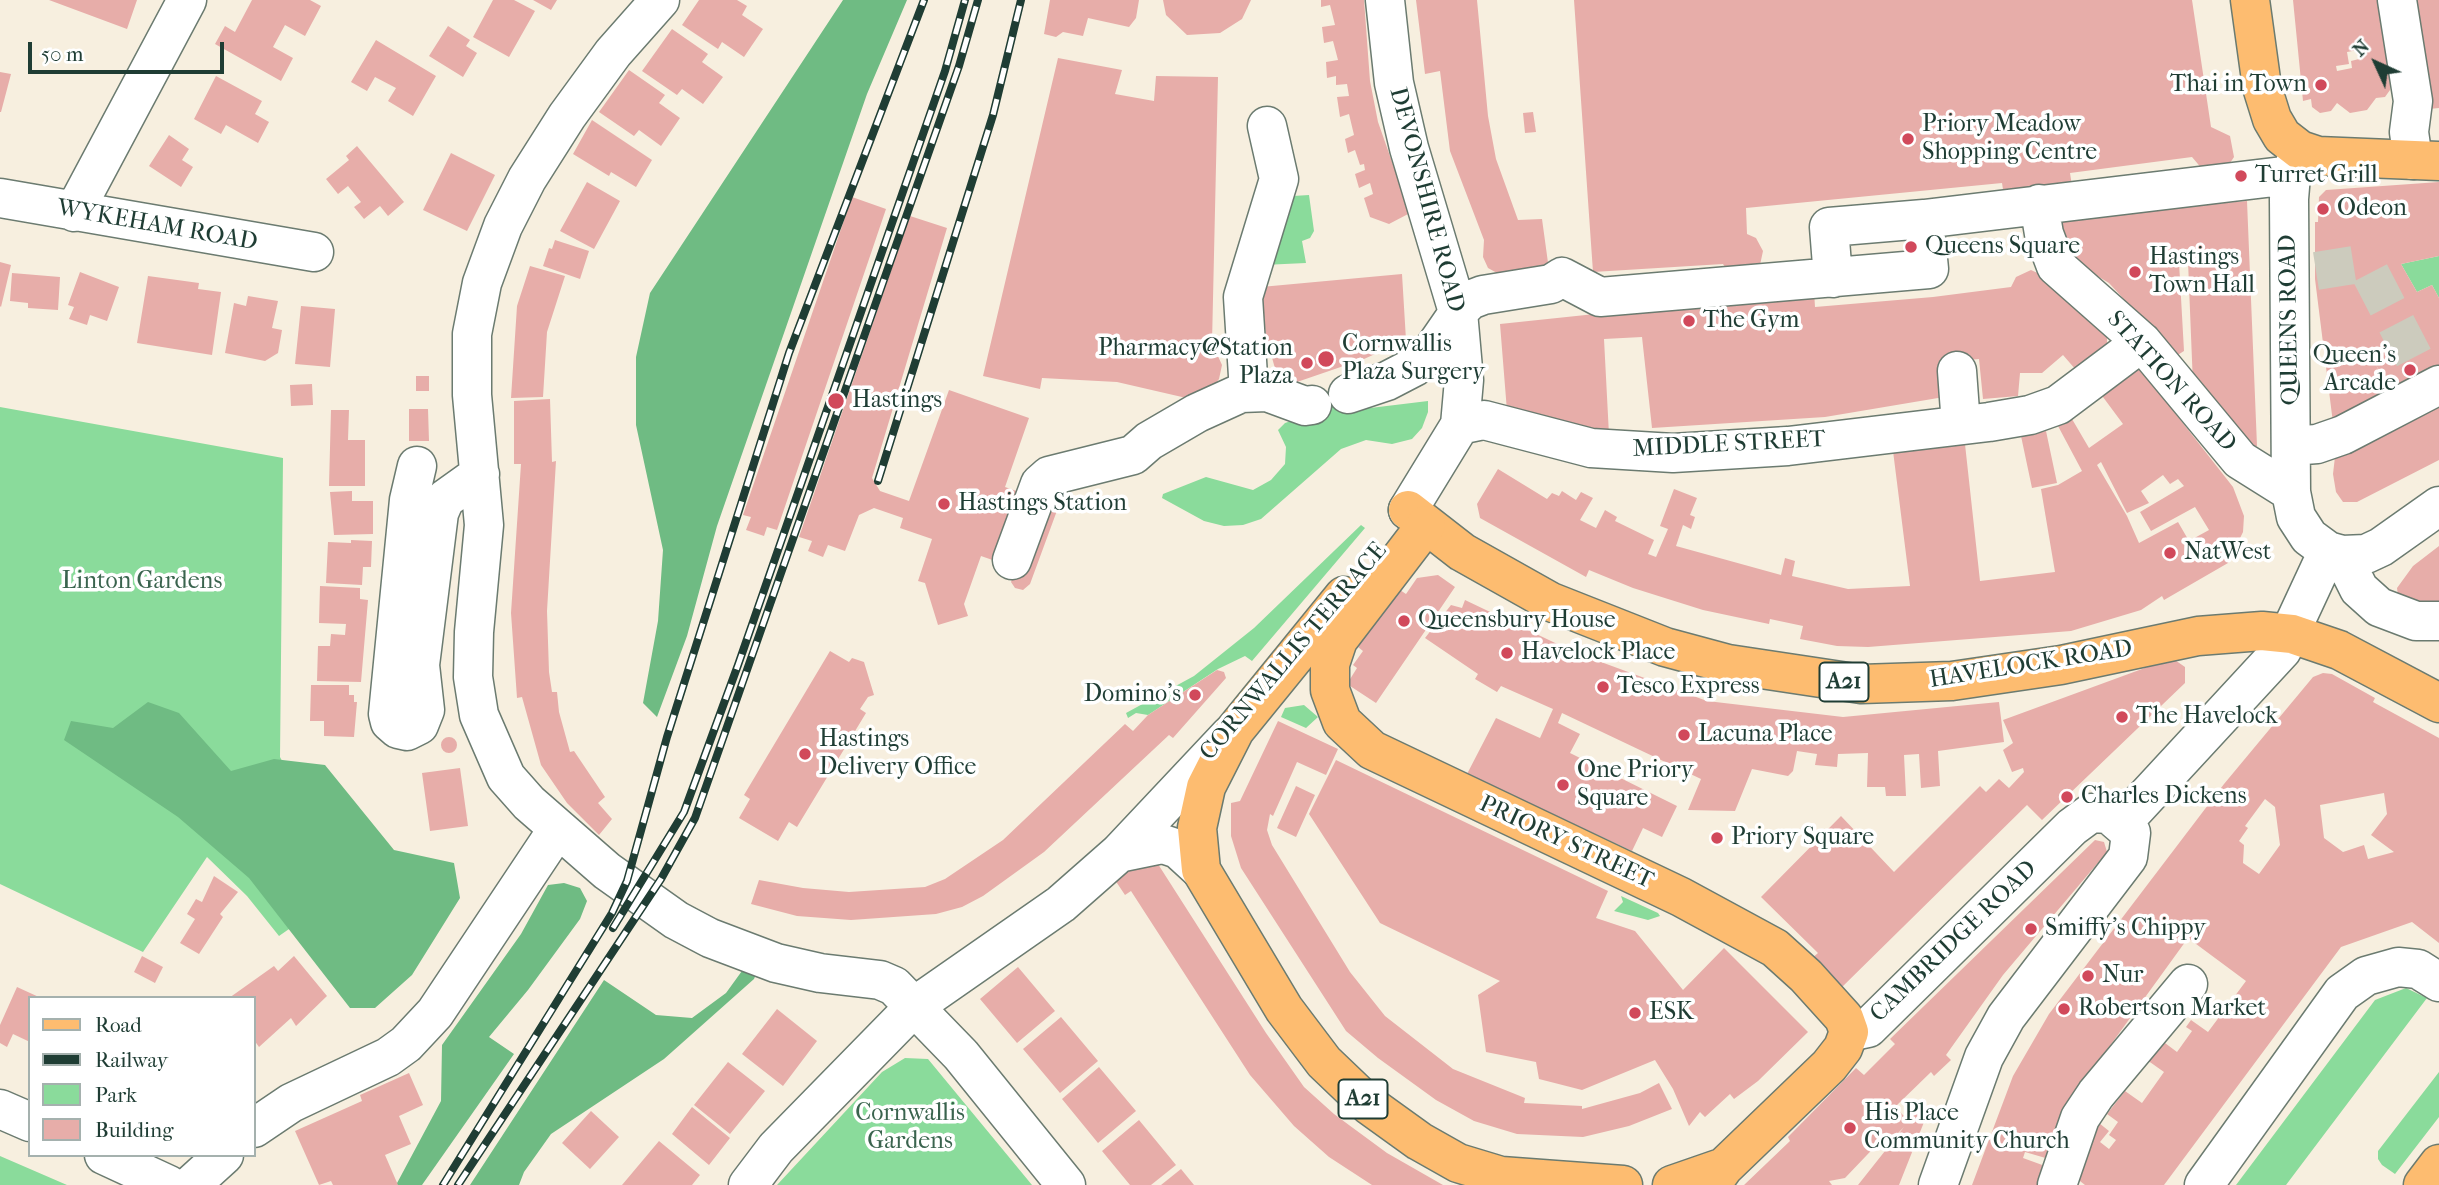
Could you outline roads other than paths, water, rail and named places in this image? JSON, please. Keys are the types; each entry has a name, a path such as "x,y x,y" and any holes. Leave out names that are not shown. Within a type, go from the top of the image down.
{"main road":[{"path":"2250,0 2266,104 2295,163 2336,158 2426,160"},
{"name":"HAVELOCK ROAD","path":"1417,518 1462,552 1539,596 1665,647 1728,664 1861,684 1966,679 2061,665 2198,636 2262,632 2292,635"},
{"name":"CORNWALLIS TERRACE","path":"1235,730 1340,602 1417,518"},
{"name":"CORNWALLIS TERRACE","path":"1330,690 1330,664 1338,640 1417,518"},
{"name":"A21","path":"2292,635 2339,650 2439,703"},
{"path":"1274,680 1330,690"},
{"name":"PRIORY STREET","path":"1330,690 1342,722 1372,750 1681,897 1775,947 1832,1003 1844,1018 1849,1032"},
{"name":"A21","path":"1235,730 1206,787 1197,828 1201,870 1284,1009 1324,1062 1369,1105 1419,1141 1458,1163 1501,1176 1623,1185"},
{"name":"CAMBRIDGE ROAD","path":"1718,1176 1829,1066 1843,1048 1849,1032"},
{"path":"2423,1185 2439,1164"},
{"path":"1672,1185 1718,1176"}],"street":[{"path":"75,212 187,0"},
{"path":"660,0 613,53 567,116 527,179 503,226 482,283 472,334 472,395 484,525 474,632 473,677 479,715 506,777 557,830 607,871 676,920 710,938 776,963 820,974 880,979 894,986 916,1005 961,1055 1066,1185"},
{"name":"DEVONSHIRE ROAD","path":"1385,0 1394,83 1409,148 1458,312 1446,353 1464,380 1472,423"},
{"path":"2397,0 2413,101 2409,132 2426,160"},
{"path":"1249,392 1243,297 1279,179 1267,126"},
{"path":"1833,278 1829,227 1924,219 2039,204 2295,163"},
{"name":"QUEENS ROAD","path":"2295,163 2302,269 2291,446 2291,492 2296,517 2309,537 2335,553"},
{"name":"WYKEHAM ROAD","path":"0,198 314,252"},
{"name":"STATION ROAD","path":"2039,204 2044,234 2056,266 2131,350 2240,460 2291,492"},
{"path":"1458,312 1470,300 1551,284 1562,277 1600,297 1929,269 1924,219"},
{"name":"DEVONSHIRE ROAD","path":"1417,518 1486,401 1484,327 1488,312 1504,293"},
{"name":"MIDDLE STREET","path":"1472,423 1591,448 1672,453 1788,446 2030,415 2059,405 2131,350"},
{"path":"1013,560 1040,484 1049,476 1069,469 1118,461 1197,413 1241,393 1267,392 1305,406 1387,382 1446,353"},
{"path":"1956,371 1961,425"},
{"path":"2291,446 2317,444 2343,435 2439,384"},
{"path":"406,476 388,714 390,722 398,729 407,731 419,725 425,710 420,665 439,513 445,499 480,474"},
{"path":"2335,553 2366,554 2381,547 2439,506"},
{"path":"2335,553 2359,590 2379,607 2416,621 2439,621"},
{"path":"1938,1185 1969,1092 2006,1017 2129,857 2131,833 2122,823 2283,650 2335,553"},
{"name":"CORNWALLIS TERRACE","path":"916,1005 1061,904 1119,853 1235,730"},
{"name":"CAMBRIDGE ROAD","path":"1849,1032 1868,1028 2072,827 2091,813 2109,814 2122,823"},
{"path":"256,1127 290,1103 388,1057 406,1044 435,1013 557,830"},
{"name":"CORNWALLIS TERRACE","path":"1119,853 1163,844 1178,849 1201,870"},
{"path":"2204,1185 2342,993 2366,976 2398,968 2418,968 2439,982"},
{"path":"2057,1185 2080,1118 2096,1094 2188,984"},
{"path":"748,1185 776,1149 916,1005"},
{"path":"0,1109 28,1121"},
{"path":"108,1157 169,1185"}],"tunnel":[{"path":"2316,271 2354,265 2369,271 2426,381"}],"railway":[{"path":"443,1185 612,913 627,881 667,737 789,353 924,0"},
{"path":"613,928 684,812 945,71 965,0"},
{"path":"458,1185 661,879 695,818 959,66 978,0"},
{"path":"878,481 993,115 1021,0"}],"place":[{"name":"Thai in Town","path":"2321,85"},
{"name":"Priory Meadow Shopping Centre","path":"1908,139"},
{"name":"Turret Grill","path":"2241,176"},
{"name":"Odeon","path":"2323,209"},
{"name":"Queens Square","path":"1911,247"},
{"name":"Hastings Town Hall","path":"2135,272"},
{"name":"The Gym","path":"1689,321"},
{"name":"Cornwallis Plaza Surgery","path":"1326,359"},
{"name":"Pharmacy@Station Plaza","path":"1307,363"},
{"name":"Queen's Arcade","path":"2410,370"},
{"name":"Hastings","path":"836,401"},
{"name":"Hastings Station","path":"944,504"},
{"name":"NatWest","path":"2170,553"},
{"name":"Queensbury House","path":"1404,621"},
{"name":"Havelock Place","path":"1507,653"},
{"name":"Tesco Express","path":"1603,687"},
{"name":"Domino's","path":"1195,695"},
{"name":"The Havelock","path":"2122,717"},
{"name":"Lacuna Place","path":"1684,735"},
{"name":"Hastings Delivery Office","path":"805,754"},
{"name":"One Priory Square","path":"1563,785"},
{"name":"Charles Dickens","path":"2067,797"},
{"name":"Priory Square","path":"1717,838"},
{"name":"Smiffy's Chippy","path":"2031,929"},
{"name":"Nur","path":"2088,976"},
{"name":"Robertson Market","path":"2064,1009"},
{"name":"ESK","path":"1635,1013"},
{"name":"His Place Community Church","path":"1850,1128"}],"park label":[{"name":"Linton Gardens","path":"142,582"},
{"name":"Cornwallis Gardens","path":"910,1128"}]}
